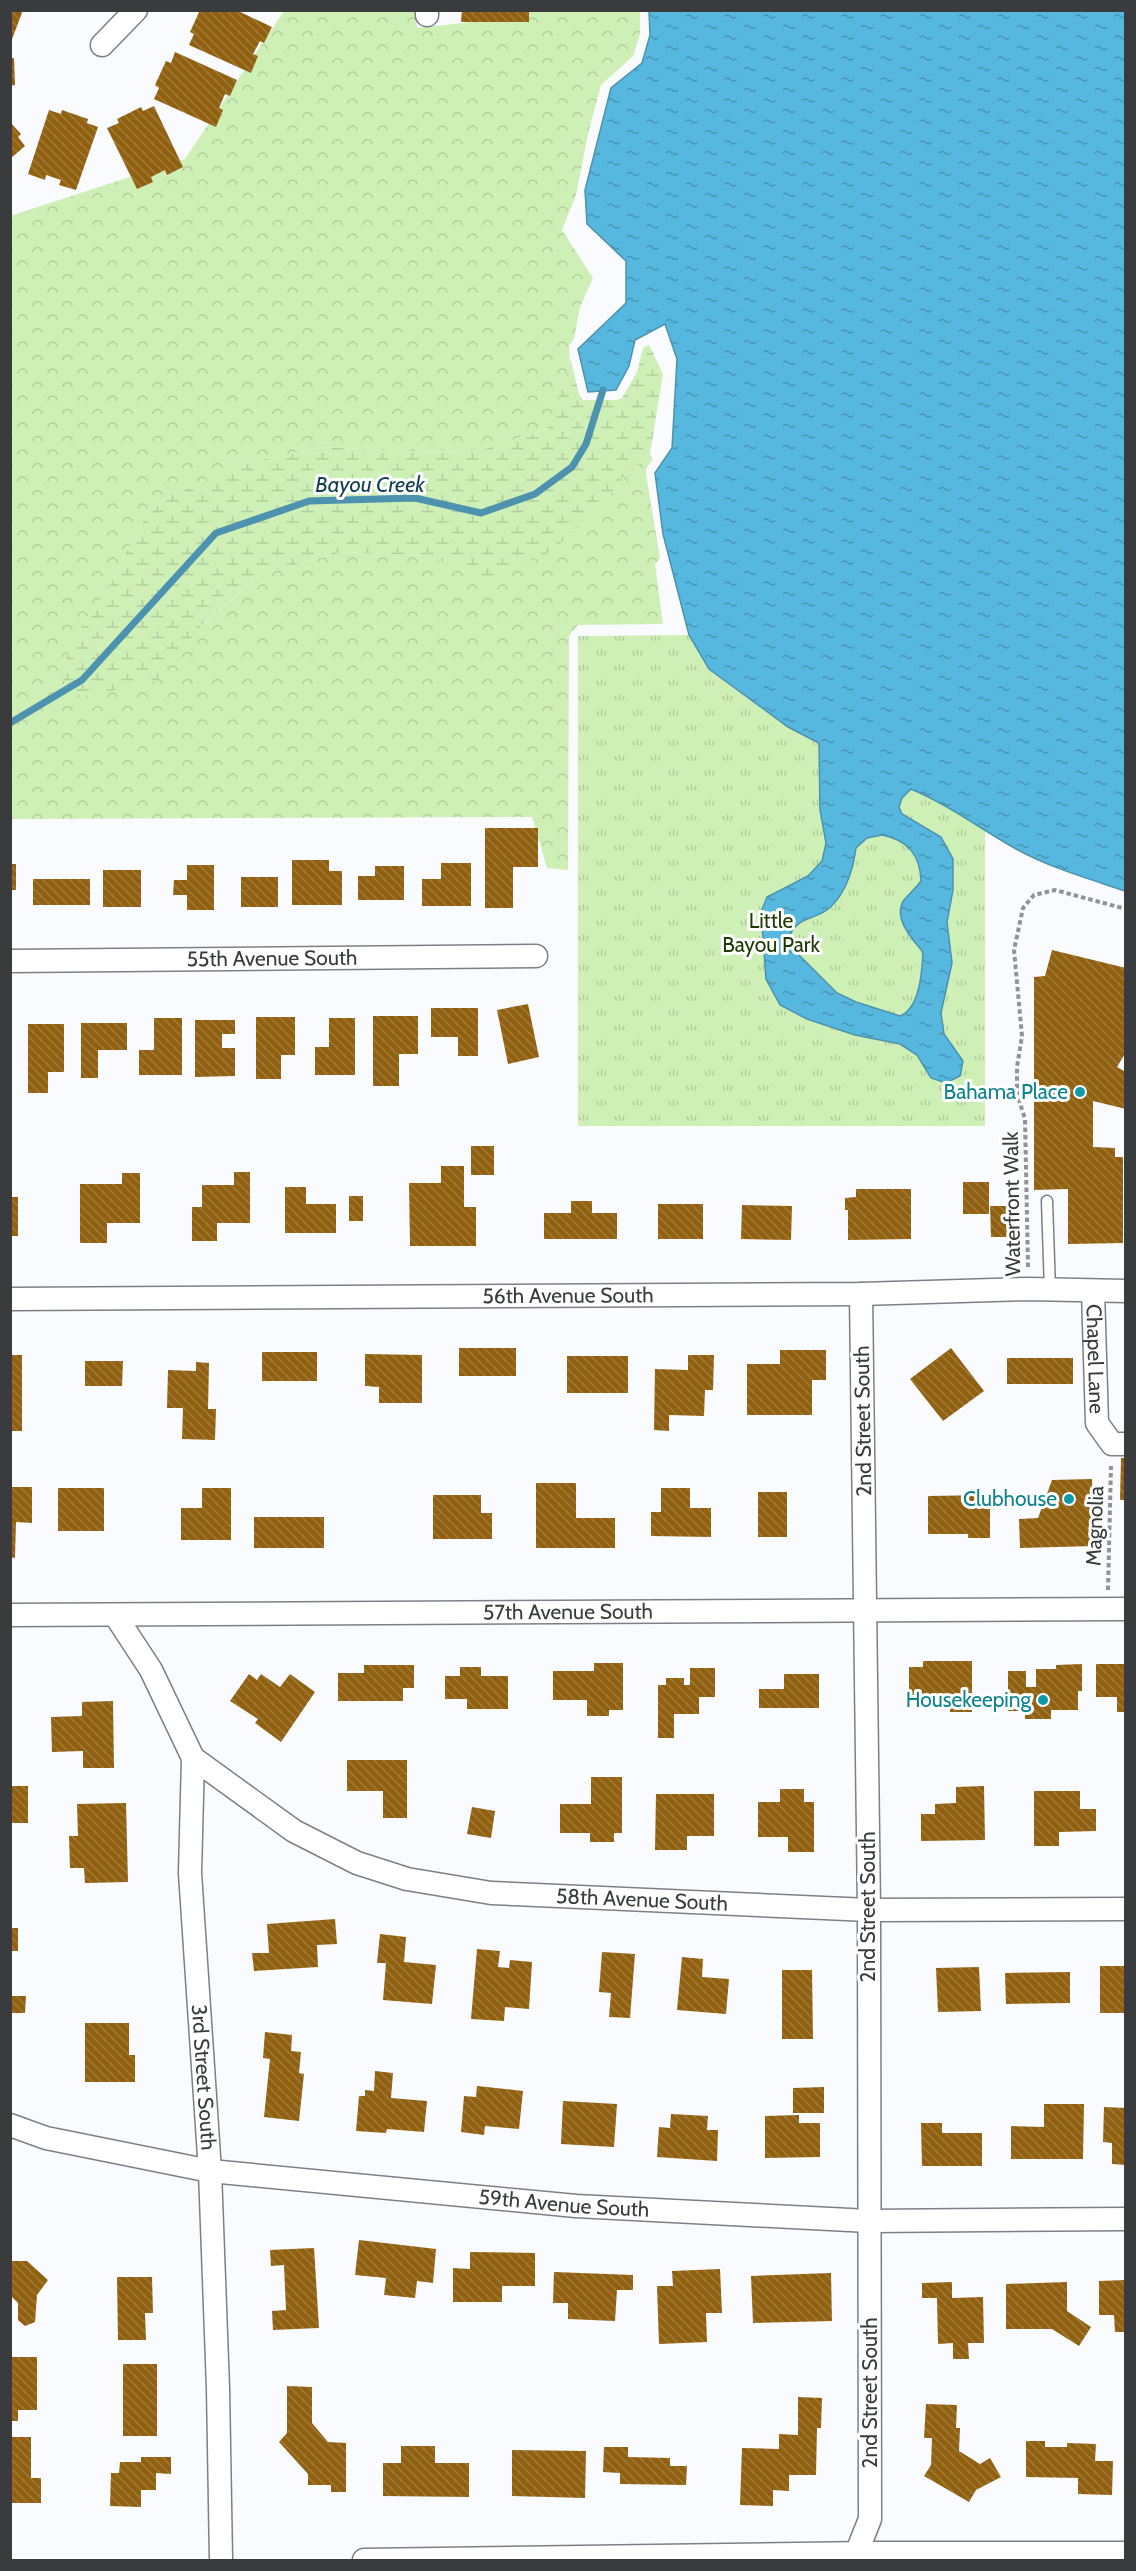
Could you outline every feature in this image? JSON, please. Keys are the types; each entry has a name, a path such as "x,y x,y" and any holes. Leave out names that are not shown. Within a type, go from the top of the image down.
{"street":[{"path":"102,45 136,10"},
{"name":"55th Avenue South","path":"10,961 536,956"},
{"name":"56th Avenue South","path":"10,1299 861,1294 1039,1289 1125,1291"},
{"name":"Chapel Lane","path":"1093,1291 1097,1423 1119,1444"},
{"name":"2nd Street South","path":"857,2557 870,2519 868,1911 861,1294"},
{"name":"57th Avenue South","path":"10,1615 1116,1609"},
{"name":"3rd Street South","path":"115,1615 151,1670 193,1758 190,1873 210,2171 218,2388 221,2560"},
{"name":"58th Avenue South","path":"193,1758 294,1831 357,1863 407,1879 490,1893 868,1911 1125,1909"},
{"name":"59th Avenue South","path":"10,2125 46,2138 210,2171 576,2206 869,2221 1125,2219"},
{"name":"2nd Street South","path":"870,2519 884,2557"},
{"path":"364,2560 1125,2553"}],"lane":[{"path":"1039,1289 1047,1201"}],"path":[{"name":"Waterfront Walk","path":"1039,1289 1025,1119 1017,1094 1017,1067 1022,1036 1014,950 1023,908 1034,895 1055,890 1125,909"},
{"name":"Magnolia","path":"1116,1609 1119,1444"}],"green space":[{"path":"284,11 416,11 417,28 526,16 528,11 640,11 640,34 633,56 601,85 588,134 576,195 562,230 593,278 580,307 574,339 569,346 568,368 563,389 547,429 482,450 401,451 325,447 245,463 164,499 140,525 110,586 71,642 197,630 261,574 342,552 427,556 494,581 603,504 623,478 650,454 653,459 646,469 646,474 660,558 655,564 663,624 578,625 569,636 568,870 547,868 532,817 11,819 10,216 185,159"},
{"path":"649,345 663,374 650,454 623,478 603,504 553,550 493,581 427,556 342,552 261,574 202,625 157,681 81,697 61,677 71,642 110,586 140,525 164,499 245,463 325,447 401,451 482,450 547,429 566,378 570,357 579,394 583,400 616,400 622,398 637,372 643,348"},
{"name":"Little Bayou Park","path":"689,635 709,669 788,727 951,809 985,830 985,1126 578,1126 578,636"}],"water":[{"path":"649,11 1125,11 1125,891 1071,873 1031,856 939,802 911,789 902,798 899,807 902,814 941,837 953,859 953,890 947,922 952,963 941,1013 944,1034 963,1061 960,1076 946,1083 931,1078 917,1055 900,1044 855,1035 807,1019 780,1005 766,979 761,912 767,897 808,876 822,861 826,843 820,810 819,743 788,727 709,669 689,635 663,534 655,473 672,448 677,359 665,324 635,340 629,366 616,390 588,392 578,349 626,303 626,261 587,224 585,190 611,88 642,63 650,35","holes":["882,835 891,837 911,850 918,864 921,881 904,900 901,907 900,914 905,928 923,952 921,979 916,998 907,1012 900,1016 856,1002 837,993 796,952 790,935 797,925 822,913 834,904 844,890 851,873 856,848 867,838"]}],"building":[{"path":"10,10 23,10 11,42 10,42"},
{"path":"200,10 236,10 272,27 264,43 260,41 253,54 258,56 251,73 189,45 194,34 190,32"},
{"path":"462,10 529,10 529,22 461,22"},
{"path":"175,52 237,80 230,96 225,94 219,108 223,110 216,127 154,99 159,88 155,85 166,61 171,63"},
{"path":"10,58 14,58 15,85 10,86"},
{"path":"154,106 183,167 167,175 165,170 151,177 153,182 137,189 107,128 119,123 117,119 141,107 143,111"},
{"path":"49,110 61,114 62,110 88,119 87,123 98,127 76,190 59,185 61,180 46,175 45,180 28,174"},
{"path":"10,122 21,134 18,137 25,146 10,159"},
{"path":"485,828 538,828 538,867 513,867 513,908 485,908"},
{"path":"292,860 329,860 329,871 342,871 342,905 292,905"},
{"path":"441,863 471,863 471,906 422,906 422,879 441,879"},
{"path":"10,864 16,864 16,890 10,890"},
{"path":"187,865 214,865 214,910 187,910 187,895 173,895 174,880 187,880"},
{"path":"375,866 404,866 404,900 358,900 358,876 375,876"},
{"path":"103,870 141,870 141,907 103,907"},
{"path":"241,877 278,877 278,907 241,907"},
{"path":"33,879 90,879 90,905 33,905"},
{"name":"Bahama Place","path":"1052,950 1126,968 1126,1052 1117,1067 1124,1071 1126,1109 1093,1101 1093,1147 1115,1148 1115,1157 1123,1157 1123,1243 1068,1244 1068,1189 1034,1190 1034,977 1045,976"},
{"path":"528,1004 539,1057 508,1064 497,1010"},
{"path":"431,1008 478,1008 478,1056 458,1056 458,1037 431,1037"},
{"path":"373,1016 418,1016 418,1054 399,1054 399,1086 373,1086"},
{"path":"256,1017 295,1017 295,1055 281,1055 281,1079 256,1079"},
{"path":"154,1018 182,1018 182,1075 139,1075 139,1050 154,1050"},
{"path":"329,1018 355,1018 355,1075 315,1075 315,1047 329,1047"},
{"path":"195,1020 235,1020 235,1034 222,1034 222,1048 235,1048 235,1076 195,1077"},
{"path":"81,1023 127,1023 127,1050 98,1050 98,1078 81,1078"},
{"path":"28,1024 64,1024 64,1072 48,1072 48,1093 28,1093"},
{"path":"471,1146 494,1146 494,1175 471,1175"},
{"path":"441,1166 464,1166 464,1207 476,1207 476,1246 410,1246 409,1183 441,1183"},
{"path":"234,1172 250,1172 250,1223 217,1223 217,1241 192,1241 192,1207 202,1207 202,1185 234,1185"},
{"path":"122,1173 140,1173 140,1223 107,1223 107,1243 80,1243 80,1184 122,1184"},
{"path":"963,1182 989,1182 989,1214 963,1214"},
{"path":"285,1187 306,1187 306,1204 336,1204 336,1233 285,1233"},
{"path":"856,1189 911,1189 911,1239 848,1240 848,1210 845,1210 845,1198 856,1197"},
{"path":"349,1196 363,1196 363,1221 349,1221"},
{"path":"10,1197 18,1197 18,1236 10,1236"},
{"path":"571,1201 592,1201 592,1213 617,1213 617,1239 544,1239 544,1213 571,1213"},
{"path":"658,1204 703,1204 703,1239 658,1239"},
{"path":"742,1205 792,1206 791,1240 741,1239"},
{"path":"990,1206 1020,1206 1020,1237 991,1237"},
{"path":"459,1348 516,1348 516,1376 459,1376"},
{"path":"951,1348 984,1391 943,1421 910,1379"},
{"path":"780,1350 826,1350 826,1380 812,1380 812,1415 747,1415 747,1364 780,1364"},
{"path":"262,1352 317,1352 317,1381 262,1381"},
{"path":"365,1354 422,1355 422,1403 379,1403 379,1387 365,1386"},
{"path":"10,1355 22,1355 22,1431 10,1431"},
{"path":"688,1355 714,1355 713,1390 705,1390 704,1416 669,1415 669,1431 654,1430 655,1369 688,1370"},
{"path":"567,1356 628,1356 628,1393 567,1393"},
{"path":"1007,1358 1073,1358 1073,1384 1007,1384"},
{"path":"85,1361 123,1361 122,1386 85,1386"},
{"path":"196,1362 209,1363 208,1409 216,1409 215,1440 182,1439 183,1408 167,1408 168,1370 196,1371"},
{"path":"1121,1458 1126,1458 1126,1500 1120,1500"},
{"name":"Clubhouse","path":"1092,1479 1094,1546 1020,1548 1019,1519 1038,1518 1052,1480"},
{"path":"536,1483 576,1483 576,1518 615,1518 615,1548 536,1548"},
{"path":"10,1487 32,1487 32,1523 16,1522 15,1558 10,1557"},
{"path":"58,1488 104,1488 104,1531 58,1531"},
{"path":"202,1488 231,1488 231,1540 181,1540 181,1508 202,1508"},
{"path":"661,1488 690,1488 690,1508 711,1508 711,1537 651,1536 651,1512 661,1512"},
{"path":"758,1492 787,1492 787,1537 758,1537"},
{"path":"433,1495 481,1495 481,1513 492,1513 492,1539 433,1539"},
{"path":"990,1495 990,1538 968,1538 968,1534 928,1534 928,1496"},
{"path":"254,1517 324,1517 324,1548 254,1548"},
{"path":"923,1661 972,1661 972,1712 950,1712 950,1699 909,1699 909,1667 923,1667"},
{"path":"594,1663 623,1663 623,1710 609,1710 609,1716 587,1716 587,1700 553,1700 553,1671 594,1671"},
{"name":"Housekeeping","path":"1082,1664 1082,1691 1078,1691 1078,1710 1051,1710 1051,1719 1025,1719 1025,1711 1008,1711 1008,1671 1026,1671 1026,1687 1036,1687 1036,1669 1056,1669 1056,1665"},
{"path":"1096,1664 1126,1664 1126,1712 1117,1712 1117,1697 1096,1697"},
{"path":"364,1665 414,1665 414,1688 403,1688 403,1701 338,1701 338,1673 364,1673"},
{"path":"460,1667 481,1667 481,1676 508,1676 508,1709 467,1709 467,1699 445,1699 445,1676 460,1676"},
{"path":"690,1668 715,1668 715,1697 699,1697 699,1714 674,1714 674,1738 658,1738 658,1685 666,1685 666,1678 684,1678 684,1685 690,1685"},
{"path":"249,1674 257,1680 261,1674 280,1687 290,1674 315,1692 281,1742 255,1723 258,1719 230,1701"},
{"path":"784,1674 819,1674 819,1708 759,1708 759,1689 784,1689"},
{"path":"113,1701 114,1768 83,1768 83,1751 52,1752 51,1717 82,1716 82,1702"},
{"path":"347,1760 407,1760 407,1818 383,1818 383,1791 347,1791"},
{"path":"591,1777 622,1777 622,1833 614,1833 614,1842 590,1842 590,1833 560,1833 560,1804 591,1804"},
{"path":"10,1786 28,1786 28,1823 10,1823"},
{"path":"984,1786 985,1840 921,1841 921,1814 935,1814 935,1804 956,1803 956,1787"},
{"path":"780,1789 804,1789 804,1802 814,1802 814,1852 788,1852 788,1837 758,1837 758,1802 780,1802"},
{"path":"1034,1791 1080,1791 1080,1809 1096,1809 1096,1831 1059,1832 1059,1846 1034,1846"},
{"path":"656,1794 714,1794 714,1836 687,1836 687,1850 655,1850"},
{"path":"126,1803 128,1882 85,1883 84,1868 70,1868 69,1836 78,1836 77,1804"},
{"path":"472,1807 495,1811 491,1838 467,1834"},
{"path":"335,1919 337,1944 317,1945 318,1967 254,1971 252,1953 269,1953 267,1924"},
{"path":"10,1928 18,1928 18,1951 10,1951"},
{"path":"380,1934 406,1937 404,1962 436,1965 432,2004 383,2000 386,1963 377,1963"},
{"path":"477,1949 500,1951 498,1967 509,1968 510,1960 532,1962 529,2009 505,2007 504,2021 471,2019"},
{"path":"602,1952 635,1954 630,2018 609,2017 611,1993 599,1992"},
{"path":"682,1957 703,1959 702,1977 729,1979 726,2014 677,2010"},
{"path":"1100,1966 1126,1966 1126,2013 1100,2013"},
{"path":"979,1967 981,2011 938,2012 936,1968"},
{"path":"782,1970 812,1970 813,2039 782,2039"},
{"path":"1070,1972 1070,2003 1006,2004 1005,1973"},
{"path":"10,1996 26,1996 25,2013 10,2013"},
{"path":"85,2023 129,2023 129,2055 135,2055 135,2082 85,2082"},
{"path":"265,2032 292,2035 291,2051 301,2052 299,2073 304,2074 299,2121 264,2117 270,2059 263,2058"},
{"path":"375,2071 393,2073 391,2098 427,2101 424,2132 387,2129 386,2133 356,2131 359,2096 365,2096 365,2090 374,2091"},
{"path":"477,2086 523,2091 519,2129 485,2126 484,2135 461,2132 464,2096 476,2097"},
{"path":"824,2087 824,2113 793,2113 793,2088"},
{"path":"563,2101 617,2104 614,2147 561,2144"},
{"path":"1044,2104 1084,2104 1083,2159 1011,2159 1011,2126 1044,2127"},
{"path":"1104,2107 1126,2108 1126,2165 1112,2164 1112,2143 1103,2142"},
{"path":"671,2114 708,2116 707,2130 718,2130 717,2161 657,2157 659,2127 670,2128"},
{"path":"799,2115 799,2123 820,2123 820,2157 765,2158 765,2116"},
{"path":"921,2123 942,2123 942,2133 982,2133 982,2166 922,2166"},
{"path":"359,2240 436,2249 433,2283 417,2281 415,2298 384,2295 386,2278 355,2275"},
{"path":"314,2248 319,2328 273,2330 272,2311 286,2310 284,2265 271,2266 270,2250"},
{"path":"470,2252 535,2253 535,2286 502,2286 502,2302 453,2302 453,2268 470,2269"},
{"path":"10,2261 27,2261 48,2280 37,2295 35,2322 25,2326 18,2320 18,2303 10,2295"},
{"path":"720,2269 722,2313 706,2313 707,2342 659,2344 657,2286 673,2286 672,2271"},
{"path":"554,2272 633,2275 633,2290 617,2290 615,2321 568,2319 568,2303 553,2303"},
{"path":"831,2273 832,2321 753,2323 751,2276"},
{"path":"117,2277 152,2277 153,2313 145,2313 146,2340 118,2340"},
{"path":"1126,2280 1126,2332 1115,2332 1114,2315 1099,2315 1099,2281"},
{"path":"952,2282 952,2298 983,2297 984,2343 968,2343 969,2359 953,2359 953,2343 938,2344 937,2298 922,2298 922,2283"},
{"path":"1067,2282 1067,2311 1091,2327 1079,2346 1052,2329 1006,2329 1006,2284"},
{"path":"10,2357 37,2357 37,2410 18,2410 18,2421 10,2421"},
{"path":"123,2364 157,2364 157,2436 123,2436"},
{"path":"287,2386 312,2387 312,2423 328,2442 346,2443 346,2492 331,2492 331,2485 308,2485 308,2474 279,2442 287,2433"},
{"path":"798,2397 822,2398 821,2428 817,2428 816,2475 789,2475 789,2491 773,2490 773,2506 740,2505 742,2448 779,2449 779,2434 798,2435"},
{"path":"926,2404 957,2405 956,2428 960,2428 959,2451 980,2464 990,2458 1001,2477 976,2490 969,2502 924,2476 931,2465 932,2438 924,2438"},
{"path":"10,2437 31,2437 31,2478 41,2478 41,2503 10,2503"},
{"path":"1026,2441 1045,2441 1045,2447 1067,2447 1067,2443 1096,2444 1095,2461 1113,2461 1112,2495 1078,2494 1078,2478 1026,2477"},
{"path":"401,2446 435,2446 435,2463 469,2463 469,2497 383,2496 383,2463 401,2463"},
{"path":"604,2447 628,2447 628,2457 670,2458 670,2466 687,2466 686,2485 620,2484 620,2473 603,2472"},
{"path":"512,2450 586,2451 585,2498 512,2496"},
{"path":"141,2457 171,2457 171,2474 156,2473 156,2490 141,2490 141,2507 110,2506 111,2473 119,2473 120,2462 141,2462"}],"waterway":[{"name":"Bayou Creek","path":"10,723 82,680 216,533 309,501 415,498 481,513 535,494 572,467 586,444 603,390"}],"place":[{"name":"Bahama Place","path":"1080,1092"},
{"name":"Clubhouse","path":"1069,1499"},
{"name":"Housekeeping","path":"1043,1700"}]}
